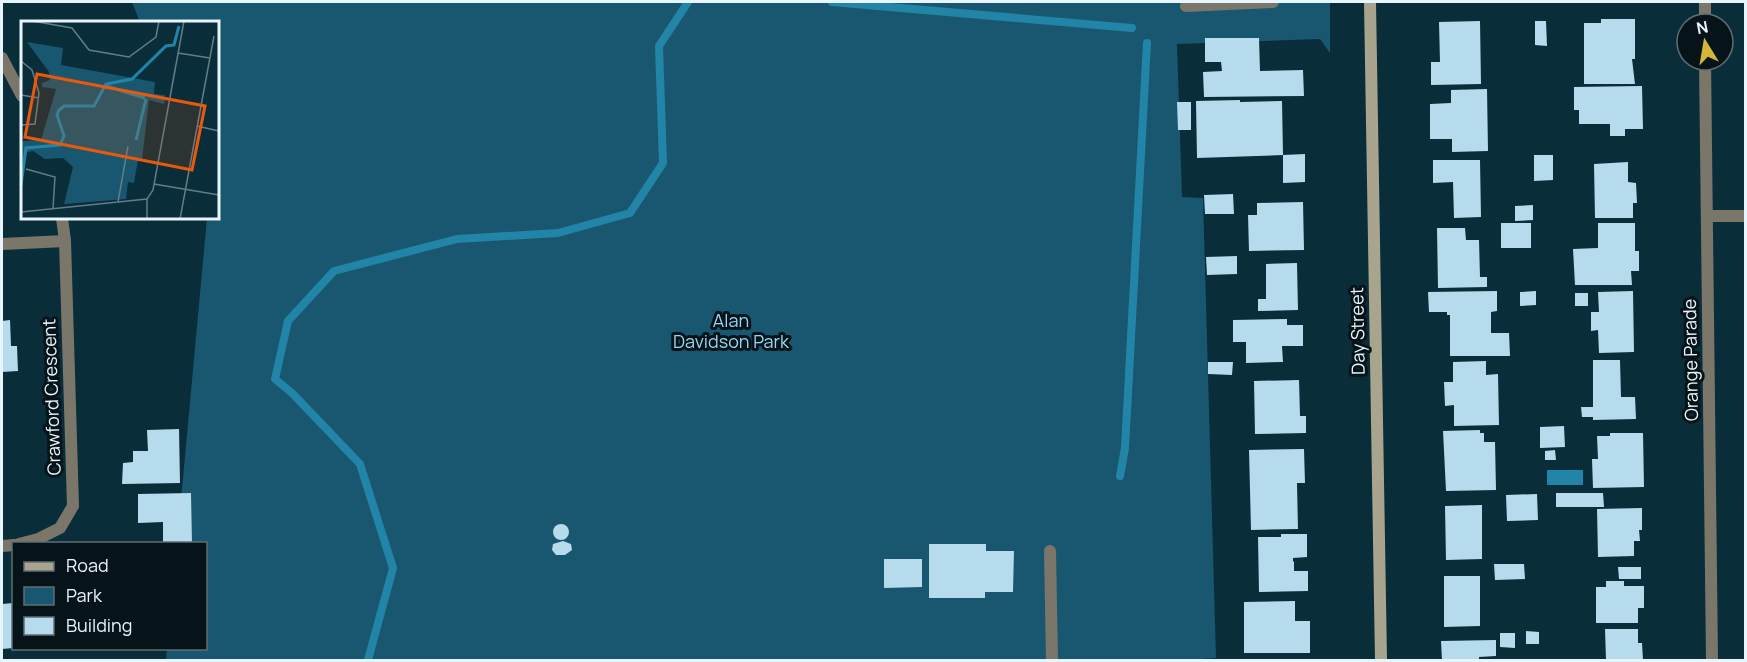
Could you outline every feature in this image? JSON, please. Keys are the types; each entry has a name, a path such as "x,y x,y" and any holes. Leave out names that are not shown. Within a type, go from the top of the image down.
{"street":[{"path":"1186,6 1273,2"},
{"name":"Day Street","path":"1370,2 1381,660"},
{"path":"2,58 21,94"},
{"name":"Orange Parade","path":"1706,72 1712,660"},
{"path":"1707,216 1746,216"},
{"name":"Crawford Crescent","path":"25,542 38,540 60,528 73,506 65,241 62,219"},
{"path":"2,244 65,241"},
{"path":"1050,551 1052,660"}],"green space":[{"name":"Alan Davidson Park","path":"132,2 1330,2 1330,53 1320,39 1177,44 1182,197 1203,198 1216,658 1186,660 149,660 166,659 167,650 207,650 207,542 177,542 207,219 219,219 219,21 140,21"}],"shaded area":[{"path":"1547,470 1583,470 1583,485 1547,485"}],"building":[{"path":"1601,19 1635,19 1635,59 1632,59 1635,84 1584,84 1584,23 1601,23"},
{"path":"1480,21 1481,84 1431,85 1431,62 1440,62 1439,22"},
{"path":"1535,21 1546,21 1547,46 1535,45"},
{"path":"1205,38 1259,38 1260,71 1303,70 1304,96 1204,97 1203,72 1222,71 1221,62 1205,62"},
{"path":"1642,86 1643,129 1625,129 1625,136 1610,136 1610,124 1579,124 1579,110 1574,110 1574,87"},
{"path":"1487,89 1488,151 1452,152 1452,139 1430,139 1430,104 1451,103 1451,90"},
{"path":"1240,100 1240,102 1282,101 1283,155 1197,158 1196,101"},
{"path":"1177,102 1191,102 1191,130 1178,130"},
{"path":"1305,154 1305,182 1283,183 1283,155"},
{"path":"1534,155 1553,155 1553,180 1534,181"},
{"path":"1433,160 1480,160 1481,217 1454,218 1453,182 1433,183"},
{"path":"1628,162 1628,182 1636,183 1637,203 1633,203 1633,218 1595,218 1594,164"},
{"path":"1233,194 1234,214 1205,214 1204,195"},
{"path":"1303,202 1304,250 1249,251 1248,215 1257,215 1257,203"},
{"path":"1533,205 1533,220 1515,221 1515,206"},
{"path":"1501,223 1531,223 1531,248 1501,248"},
{"path":"1598,223 1635,223 1635,251 1639,251 1639,271 1631,271 1632,285 1575,285 1573,249 1598,248"},
{"path":"1437,228 1465,228 1466,240 1479,240 1480,277 1487,277 1487,287 1438,288"},
{"path":"1237,256 1237,274 1207,275 1206,257"},
{"path":"1297,263 1298,310 1258,311 1258,299 1266,299 1266,264"},
{"path":"1497,291 1497,311 1491,312 1491,333 1509,333 1510,356 1450,356 1450,315 1447,315 1447,312 1429,312 1428,292"},
{"path":"1536,291 1536,305 1520,306 1520,292"},
{"path":"1633,291 1634,352 1599,353 1598,330 1591,331 1591,312 1599,312 1598,292"},
{"path":"1575,293 1588,293 1588,306 1575,306"},
{"path":"1287,319 1287,325 1303,325 1303,346 1282,346 1283,362 1246,363 1246,342 1233,342 1233,320"},
{"path":"10,320 11,346 17,346 18,371 2,372 2,321"},
{"path":"1593,360 1620,360 1621,397 1635,397 1636,419 1593,420 1593,417 1582,417 1581,407 1593,407"},
{"path":"1486,361 1486,375 1498,374 1499,425 1454,426 1454,405 1445,406 1444,382 1453,382 1453,362"},
{"path":"1208,362 1233,362 1232,375 1208,374"},
{"path":"1299,380 1300,416 1306,416 1306,433 1255,434 1254,381"},
{"path":"1564,426 1565,447 1540,448 1540,427"},
{"path":"179,429 180,483 122,484 123,463 133,462 133,451 148,451 147,430"},
{"path":"1480,430 1480,433 1484,433 1484,442 1495,442 1496,490 1446,491 1443,431"},
{"path":"1610,433 1643,433 1644,487 1593,488 1592,459 1598,459 1597,436 1610,436"},
{"path":"1304,449 1305,483 1297,483 1298,529 1251,530 1249,450"},
{"path":"1555,450 1556,460 1545,460 1545,451"},
{"path":"191,493 192,542 163,542 163,522 138,523 138,494"},
{"path":"1556,493 1603,493 1604,507 1556,507"},
{"path":"1537,494 1538,520 1507,521 1506,495"},
{"path":"1482,505 1482,559 1446,560 1445,506"},
{"path":"1642,508 1642,530 1639,530 1640,541 1634,541 1634,556 1598,557 1597,509"},
{"path":"558,524 564,524 569,532 567,538 558,540 553,535 553,529"},
{"path":"1281,534 1307,534 1307,557 1293,558 1293,561 1294,571 1308,571 1308,591 1259,592 1258,537 1281,537"},
{"path":"563,541 571,544 572,550 565,555 556,555 552,550 553,544"},
{"path":"929,544 986,544 986,551 1014,551 1013,592 985,592 985,598 929,598"},
{"path":"884,559 922,559 922,587 884,588"},
{"path":"1494,564 1524,564 1525,579 1495,580"},
{"path":"1618,567 1641,567 1641,579 1619,579"},
{"path":"1444,576 1480,576 1480,626 1444,627"},
{"path":"1606,581 1624,581 1624,586 1644,586 1644,608 1638,608 1638,623 1596,623 1596,587 1606,587"},
{"path":"1295,601 1295,621 1310,621 1310,653 1244,653 1244,602"},
{"path":"12,603 12,648 2,649 2,604"},
{"path":"1605,629 1638,629 1638,643 1642,643 1643,660 1606,660"},
{"path":"1526,631 1539,632 1539,644 1526,644"},
{"path":"1500,633 1515,633 1515,648 1500,647"},
{"path":"1496,640 1496,656 1479,657 1479,660 1442,660 1441,641"}],"waterway":[{"path":"368,660 393,568 360,464 292,393 275,379 288,321 334,271 457,239 558,233 630,213 663,163 659,46 688,2"},
{"path":"832,2 1132,28"},
{"path":"1120,476 1125,448 1147,43"}]}
